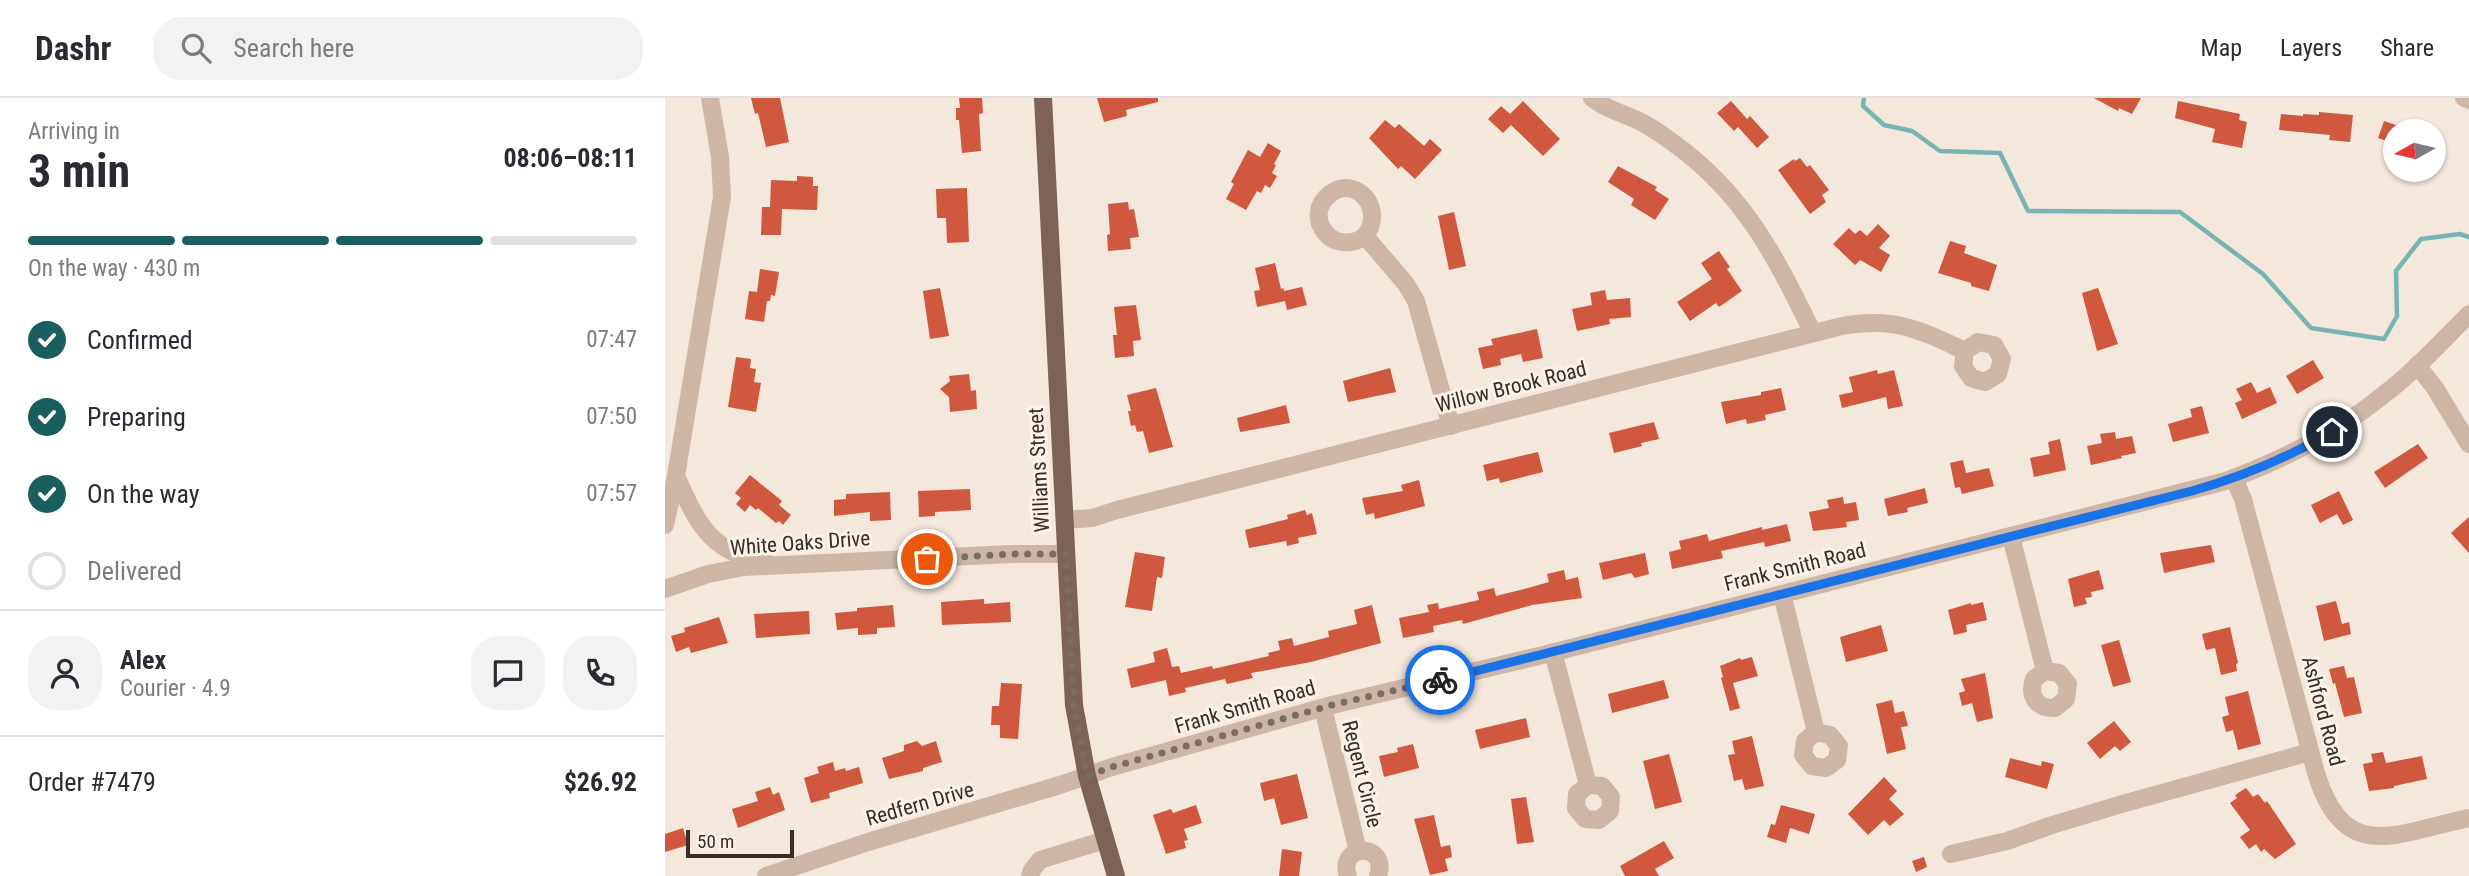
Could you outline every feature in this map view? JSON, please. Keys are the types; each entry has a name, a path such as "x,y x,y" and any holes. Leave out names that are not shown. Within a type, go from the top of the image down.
{"main road":[{"name":"Williams Street","path":"1043,98 1074,705 1087,776 1116,876"}],"street":[{"path":"665,525 676,476 722,205 720,157 710,98"},
{"path":"1592,98 1670,140 1697,161 1724,188 1768,244 1814,333"},
{"path":"2464,98 2469,100"},
{"path":"1365,236 1406,284 1416,301 1451,426"},
{"name":"Frank Smith Road","path":"1087,776 1323,708 2234,478 2273,463 2340,427 2382,397 2469,314"},
{"name":"Willow Brook Road","path":"1065,520 1092,518 1130,506 1856,323 1892,323 1921,330 1965,351"},
{"path":"2417,365 2435,388 2469,444"},
{"path":"676,476 687,501 709,536 730,552 771,565"},
{"name":"Ashford Road","path":"2234,478 2243,499 2310,752 2327,804 2349,827 2362,834 2385,837 2469,818"},
{"path":"2011,536 2045,671"},
{"name":"White Oaks Drive","path":"665,589 708,574 771,565 1066,554"},
{"path":"1781,594 1817,733"},
{"path":"1553,652 1588,785"},
{"name":"Regent Circle","path":"1323,708 1358,851"},
{"path":"1951,855 2310,752"},
{"name":"Redfern Drive","path":"766,876 1087,776"},
{"path":"1030,876 1040,860 1105,840"},
{"name":"Regent Circle","path":"1348,876 1348,860 1358,851 1370,852 1376,857 1380,864 1378,876"}],"building":[{"path":"751,98 780,98 789,142 766,147 758,113 755,114"},
{"path":"959,98 982,98 983,113 979,114 981,151 962,153 959,120 956,120 956,108 960,108"},
{"path":"1097,98 1158,98 1158,102 1126,110 1127,116 1104,122"},
{"path":"2094,98 2141,98 2132,114 2119,108 2118,111"},
{"path":"1523,101 1560,139 1543,156 1511,125 1503,133 1488,119 1501,106 1510,114"},
{"path":"1731,101 1747,119 1750,116 1769,137 1757,148 1738,127 1734,131 1717,113"},
{"path":"2178,101 2240,114 2239,120 2247,122 2242,148 2212,142 2215,129 2175,118"},
{"path":"2319,112 2353,115 2350,142 2329,140 2330,135 2279,130 2281,114 2303,116 2319,115"},
{"path":"1385,120 1395,128 1399,124 1424,146 1430,139 1442,150 1415,179 1401,166 1398,169 1369,138"},
{"path":"2383,124 2383,140 2378,138"},
{"path":"1268,143 1281,151 1272,173 1277,176 1270,188 1265,185 1261,193 1257,191 1246,210 1226,199 1234,184 1231,182 1248,150 1260,157"},
{"path":"1800,158 1807,167 1810,165 1829,190 1822,195 1826,202 1810,214 1778,170"},
{"path":"1618,166 1657,187 1655,190 1669,199 1655,220 1631,205 1634,199 1608,182"},
{"path":"797,176 813,177 813,186 818,186 817,210 782,209 781,235 761,235 762,207 770,207 771,180 797,181"},
{"path":"967,188 969,242 947,243 946,218 937,218 936,189"},
{"path":"1128,202 1129,210 1134,209 1139,237 1130,238 1131,249 1108,251 1108,204"},
{"path":"1454,212 1466,266 1449,270 1438,216"},
{"path":"1878,224 1890,236 1879,248 1890,255 1881,272 1860,260 1855,265 1833,244 1849,228 1855,234 1860,230 1867,236"},
{"path":"1950,241 1966,246 1964,253 1997,265 1989,291 1938,273"},
{"path":"1719,251 1742,291 1719,307 1716,303 1690,321 1677,302 1712,279 1701,263"},
{"path":"1275,263 1281,289 1284,291 1302,287 1307,305 1287,310 1285,301 1257,307 1254,291 1260,290 1255,268"},
{"path":"760,269 779,272 775,296 771,295 770,301 767,301 764,322 745,319 749,291 757,292"},
{"path":"940,288 949,336 930,339 923,291"},
{"path":"2098,288 2118,344 2097,351 2082,293"},
{"path":"1605,290 1607,300 1630,298 1631,317 1609,319 1610,324 1577,331 1572,309 1592,305 1590,293"},
{"path":"1136,305 1141,340 1133,341 1134,356 1115,358 1113,335 1117,335 1114,307"},
{"path":"1537,329 1543,358 1523,362 1521,354 1500,359 1501,365 1483,369 1478,348 1493,345 1491,339"},
{"path":"736,357 751,359 750,368 756,369 754,382 761,383 756,412 728,407"},
{"path":"2313,360 2324,378 2297,394 2286,376"},
{"path":"1390,368 1396,392 1348,402 1343,381"},
{"path":"1877,370 1878,374 1894,370 1903,406 1888,409 1886,397 1842,408 1839,395 1853,392 1849,377"},
{"path":"969,374 971,391 976,390 977,409 950,412 949,397 940,389 950,381 949,376"},
{"path":"2251,382 2257,393 2270,387 2277,403 2242,419 2235,403 2242,400 2236,389"},
{"path":"1156,388 1173,447 1149,453 1143,431 1137,432 1135,425 1131,426 1127,395"},
{"path":"1781,388 1786,410 1765,415 1766,420 1747,424 1746,419 1726,424 1721,402 1761,395 1761,392"},
{"path":"1286,405 1290,423 1240,432 1237,418"},
{"path":"2202,406 2209,433 2173,442 2168,424 2192,417 2190,409"},
{"path":"1654,422 1659,439 1614,453 1609,433"},
{"path":"2115,432 2116,439 2132,436 2136,453 2091,465 2087,446 2102,443 2100,434"},
{"path":"2060,439 2066,470 2034,477 2030,458 2050,454 2048,442"},
{"path":"2418,444 2428,458 2385,488 2374,472"},
{"path":"1538,452 1543,472 1500,483 1499,478 1487,481 1483,465"},
{"path":"1963,460 1966,473 1989,468 1994,486 1962,494 1960,487 1955,488 1950,463"},
{"path":"750,475 782,501 779,505 791,515 783,525 779,521 776,523 758,508 756,510 750,505 745,512 736,504 741,498 735,493"},
{"path":"1419,480 1425,506 1375,519 1374,513 1366,515 1362,498 1403,491 1401,485"},
{"path":"1925,488 1928,503 1907,508 1908,512 1888,516 1884,499"},
{"path":"970,489 971,510 935,512 935,516 919,517 918,491"},
{"path":"2339,491 2353,520 2343,525 2337,514 2320,523 2311,505"},
{"path":"890,492 891,520 870,521 870,512 834,516 834,500 846,499 846,494"},
{"path":"1843,497 1844,504 1856,502 1859,520 1846,522 1847,527 1813,531 1809,512 1829,508 1827,500"},
{"path":"1305,510 1307,515 1312,513 1317,534 1298,538 1299,543 1287,546 1286,541 1249,548 1245,530 1288,519 1287,515"},
{"path":"2469,517 2469,553 2451,533"},
{"path":"1787,524 1791,541 1765,547 1764,542 1721,551 1723,558 1672,569 1669,552 1681,549 1679,541 1707,534 1709,541 1762,527 1762,530"},
{"path":"2211,545 2215,562 2164,573 2160,553"},
{"path":"1135,552 1165,557 1162,578 1157,577 1152,611 1125,607"},
{"path":"1645,553 1649,574 1635,578 1631,573 1603,580 1599,563"},
{"path":"1564,570 1566,580 1578,577 1582,598 1532,605 1463,624 1462,620 1433,626 1434,632 1403,638 1399,618 1429,612 1427,605 1438,603 1439,609 1479,600 1477,592 1494,588 1496,596 1528,588 1549,582 1547,574"},
{"path":"2099,570 2104,589 2091,592 2092,597 2085,598 2087,604 2074,607 2068,579"},
{"path":"984,599 984,604 1010,602 1011,622 942,625 941,602"},
{"path":"2336,601 2342,624 2349,622 2351,634 2324,641 2316,606"},
{"path":"1983,602 1987,620 1966,625 1967,632 1954,635 1948,610"},
{"path":"893,605 895,627 877,628 877,634 858,635 858,628 837,630 835,613"},
{"path":"1372,605 1381,643 1311,662 1251,673 1253,678 1227,684 1225,679 1185,688 1186,692 1169,696 1166,680 1131,688 1127,669 1155,662 1153,652 1167,648 1172,667 1179,666 1181,673 1212,666 1213,669 1269,656 1268,653 1280,650 1278,641 1292,638 1294,646 1329,637 1328,631 1357,624 1354,610"},
{"path":"809,611 810,634 756,638 754,614"},
{"path":"719,617 728,643 691,653 689,647 676,652 671,636 685,632 684,628"},
{"path":"1881,625 1888,651 1846,662 1840,637"},
{"path":"2230,627 2238,663 2237,671 2221,675 2215,648 2206,650 2202,634"},
{"path":"2119,640 2131,682 2113,687 2101,645"},
{"path":"1752,657 1758,676 1733,683 1740,708 1730,711 1720,666 1740,658"},
{"path":"2344,666 2347,678 2354,677 2362,713 2344,717 2329,669"},
{"path":"1985,673 1993,718 1977,722 1972,703 1962,706 1959,693 1965,691 1961,679"},
{"path":"1664,680 1669,698 1612,713 1608,694"},
{"path":"1001,683 1022,684 1018,739 1000,738 1000,725 991,725 992,706 999,706"},
{"path":"2248,691 2261,744 2238,750 2233,730 2226,732 2222,717 2229,715 2225,697"},
{"path":"1892,700 1895,713 1904,711 1908,726 1901,727 1906,749 1887,754 1876,704"},
{"path":"1526,718 1530,737 1480,749 1475,730"},
{"path":"2114,721 2131,742 2120,751 2115,746 2100,759 2087,743"},
{"path":"1752,736 1764,786 1745,790 1742,779 1734,781 1728,755 1735,754 1732,741"},
{"path":"917,741 922,746 936,741 942,762 923,768 923,771 889,779 882,758 904,751 904,745"},
{"path":"1413,744 1419,768 1384,777 1379,756 1398,752 1397,748"},
{"path":"2383,752 2386,763 2422,756 2427,779 2394,788 2369,791 2363,764 2373,762 2371,754"},
{"path":"1669,754 1682,802 1655,809 1643,761"},
{"path":"2010,758 2041,766 2042,761 2054,764 2047,789 2005,777"},
{"path":"833,762 835,771 859,767 863,783 829,793 830,798 811,803 804,778 819,773 817,767"},
{"path":"1297,774 1308,818 1281,825 1274,798 1264,801 1260,783"},
{"path":"1884,777 1897,791 1889,799 1904,814 1890,826 1884,820 1868,835 1848,814"},
{"path":"770,787 773,795 779,792 785,810 738,828 732,809 758,801 755,792"},
{"path":"2246,788 2253,797 2258,794 2265,803 2267,801 2296,844 2275,859 2264,849 2261,852 2256,844 2249,849 2240,837 2250,830 2230,803 2237,798 2235,795"},
{"path":"1526,797 1534,842 1517,844 1511,799"},
{"path":"1196,805 1202,823 1184,829 1188,840 1184,841 1186,848 1166,854 1153,815 1171,809 1173,813"},
{"path":"1781,805 1815,814 1809,834 1790,828 1786,843 1767,837 1771,824 1775,825"},
{"path":"1434,815 1441,847 1450,845 1452,857 1445,859 1448,871 1430,875 1414,819"},
{"path":"683,828 688,845 665,852 665,834"},
{"path":"1664,841 1674,858 1655,869 1659,876 1625,876 1620,866"},
{"path":"1282,849 1302,852 1299,876 1279,876"},
{"path":"1924,857 1927,867 1916,872 1912,861"}],"waterway":[{"path":"1864,98 1863,106 1884,125 1912,131 1940,151 2000,153 2028,211 2180,212 2263,274 2311,328 2384,339 2397,316 2396,271 2421,239 2460,234 2469,237"}],"way so far":[{"path":"927,559 1066,554 1074,705 1087,776 1332,705 1440,680"}],"route":[{"path":"1440,680 2192,491 2273,463 2332,432"}]}
